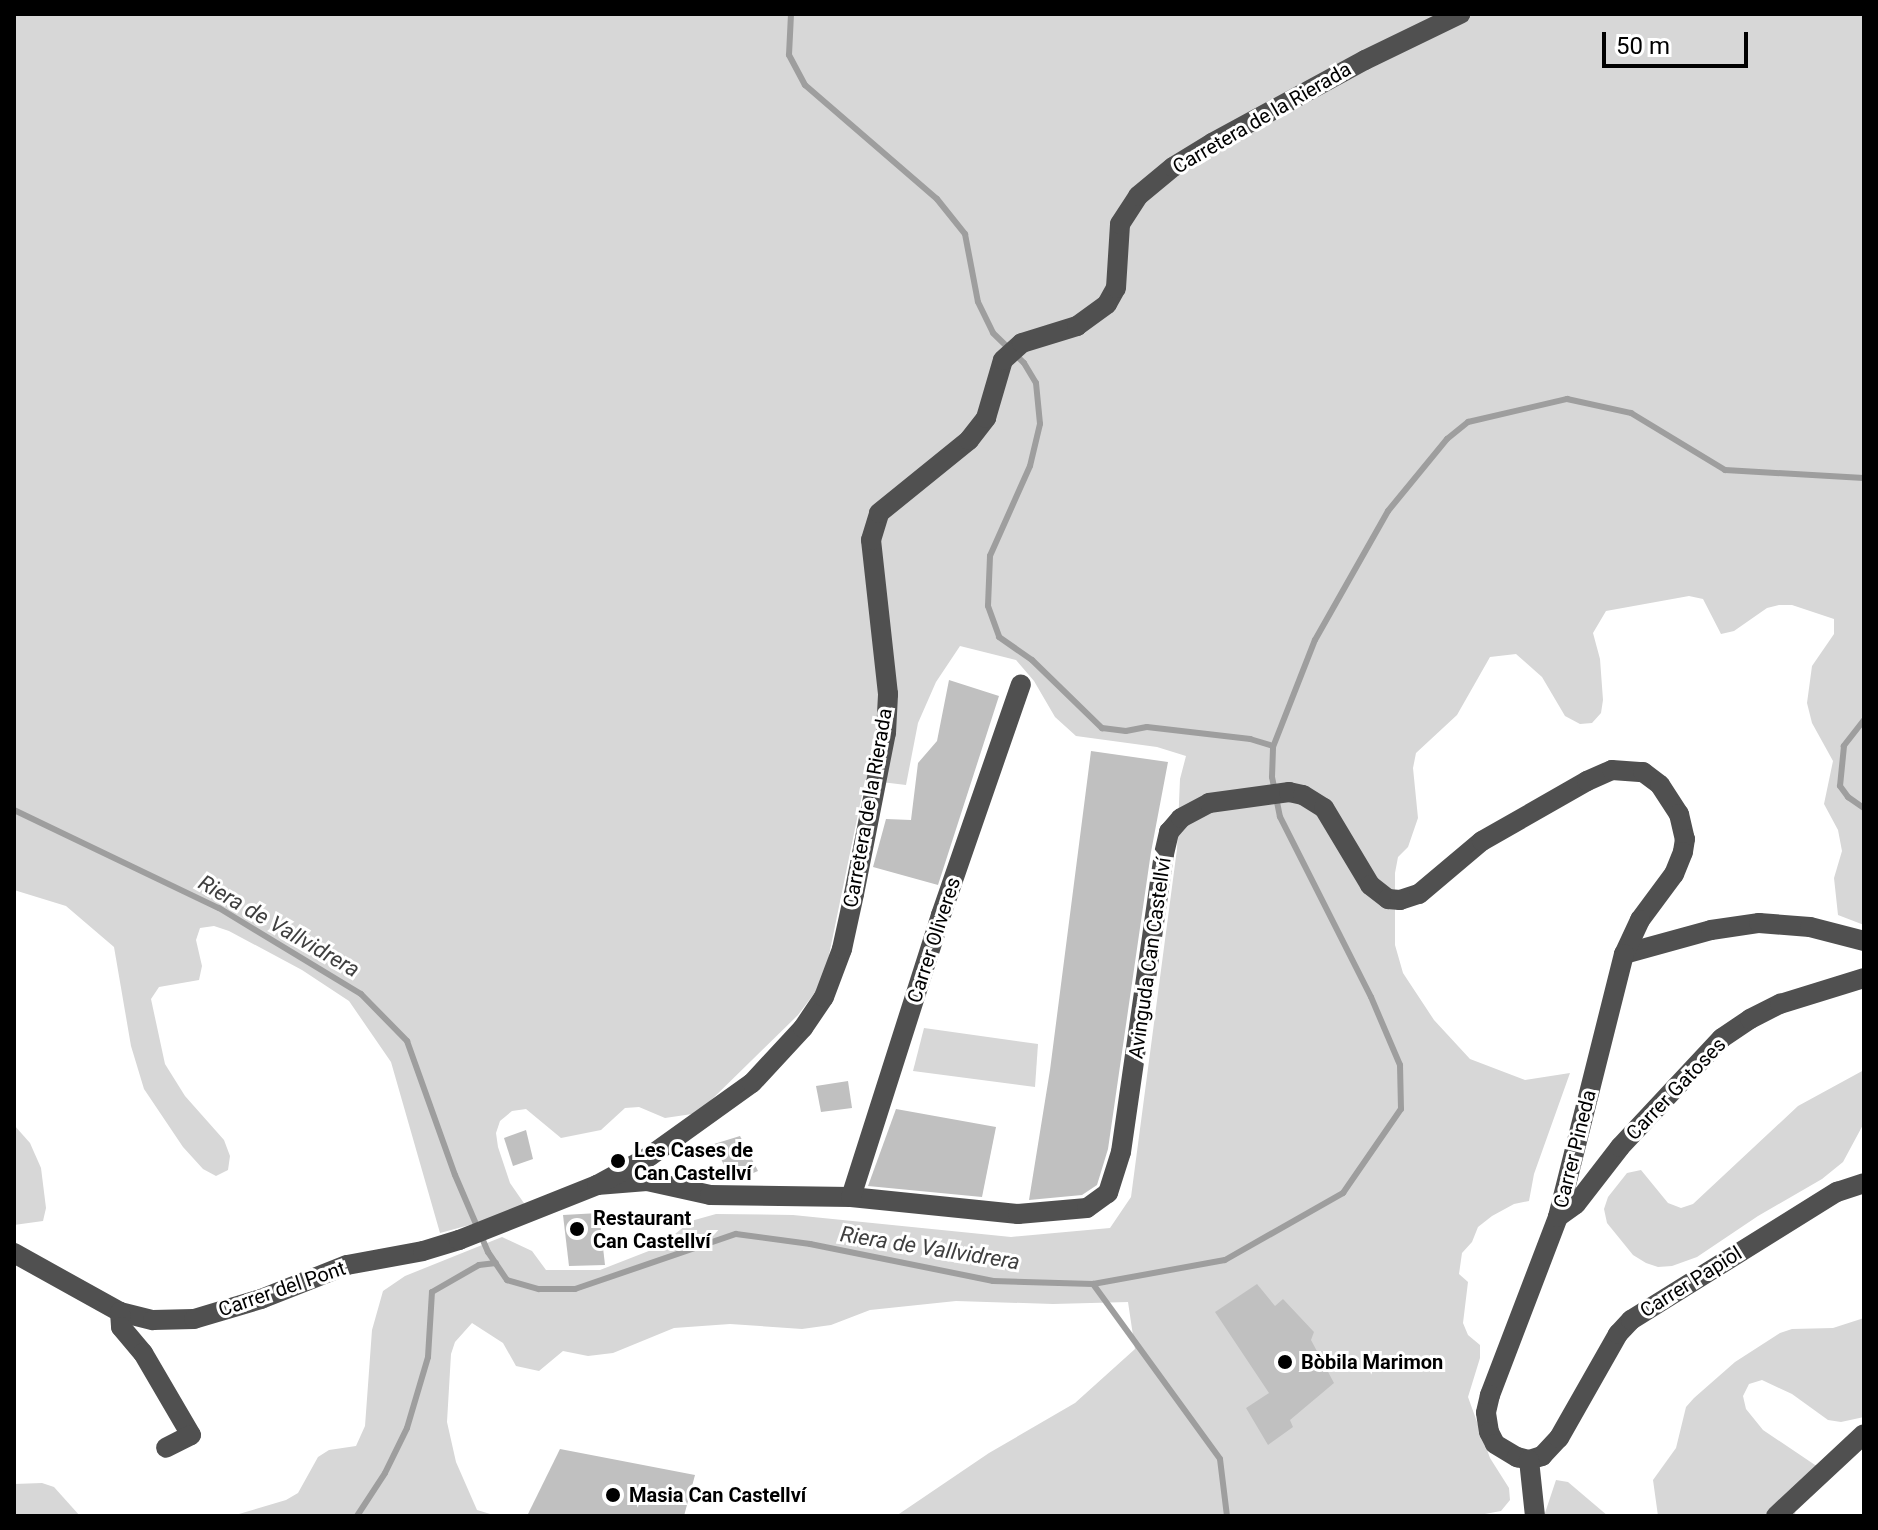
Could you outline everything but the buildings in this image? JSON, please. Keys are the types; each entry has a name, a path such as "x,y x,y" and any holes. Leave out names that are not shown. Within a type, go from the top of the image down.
{"street":[{"name":"Carretera de la Rierada","path":"423,1251 514,1220 597,1185 655,1152 752,1083 803,1028 824,997 842,949 886,733 888,694 871,540 879,513 888,503 944,463 986,418 1003,360 1022,343 1077,326 1107,304 1116,288 1120,224 1138,196 1173,167 1365,60 1460,14"},
{"name":"Carrer Oliveres","path":"851,1197 941,915 1021,684"},
{"name":"Avinguda Can Castellví","path":"597,1185 634,1180 664,1184 688,1192 851,1197 1018,1214 1073,1212 1087,1208 1105,1197 1121,1152 1169,832 1194,808 1289,792 1314,799 1324,808 1370,885 1388,899 1400,900 1419,894 1482,841 1587,781 1612,770 1631,769 1652,776"},
{"name":"Carrer Pineda","path":"1529,1460 1495,1444 1489,1432 1486,1413 1490,1395 1558,1217 1624,954 1640,920 1674,874 1683,852 1685,839 1679,814 1652,776"},
{"path":"1624,954 1711,930 1759,923 1810,927 1864,941"},
{"name":"Carrer Gatoses","path":"1558,1217 1576,1204 1620,1147 1722,1038 1780,1004 1864,978"},
{"path":"655,1152 653,1172 664,1184"},
{"path":"655,1152 673,1180 688,1192"},
{"name":"Carrer Papiol","path":"1529,1460 1542,1456 1559,1438 1618,1334 1631,1320 1837,1192 1864,1183"},
{"name":"Carrer del Pont","path":"14,1253 120,1312 153,1320 194,1319 261,1299 347,1265 423,1251"},
{"path":"120,1312 121,1327 143,1353 191,1435 166,1448"},
{"path":"1776,1516 1864,1434"},
{"path":"1529,1460 1535,1516"}],"shaded area":[{"path":"14,14 1864,14 1864,925 1838,915 1834,878 1842,851 1838,830 1824,804 1833,761 1812,723 1807,703 1812,666 1834,634 1834,619 1792,605 1779,605 1767,608 1734,631 1721,634 1703,599 1689,596 1606,611 1593,633 1600,659 1603,700 1601,713 1592,723 1580,724 1565,716 1542,677 1516,654 1490,657 1457,715 1416,753 1413,768 1418,818 1408,847 1398,857 1395,873 1395,945 1403,973 1434,1020 1470,1059 1525,1080 1570,1073 1534,1174 1529,1201 1514,1204 1492,1216 1478,1227 1472,1242 1462,1253 1459,1274 1468,1282 1463,1323 1468,1335 1480,1345 1480,1358 1468,1397 1490,1458 1509,1488 1510,1500 1501,1511 1474,1516 896,1516 989,1453 1075,1403 1135,1349 1128,1302 1053,1304 956,1301 870,1310 831,1325 802,1329 730,1324 674,1328 613,1353 588,1356 563,1351 539,1371 516,1366 503,1343 472,1323 455,1342 451,1354 447,1422 456,1462 477,1510 497,1516 232,1516 286,1500 298,1493 318,1457 329,1450 356,1446 365,1426 372,1330 383,1291 405,1276 502,1237 532,1251 546,1270 600,1270 659,1247 691,1221 716,1214 793,1215 1011,1237 1110,1228 1131,1197 1177,849 1180,779 1186,756 1157,747 1076,736 1055,717 1034,681 1016,660 960,646 936,682 918,723 906,785 865,780 827,965 816,991 798,1015 703,1108 692,1114 665,1118 639,1107 625,1108 601,1130 561,1138 526,1109 512,1111 500,1121 496,1133 498,1147 510,1183 528,1209 440,1233 391,1062 349,1001 302,970 229,931 214,926 200,928 196,940 202,966 199,980 159,987 151,999 165,1064 185,1096 224,1140 230,1156 228,1170 216,1176 203,1169 183,1147 144,1089 131,1046 114,947 66,906 14,890"},
{"path":"924,1028 1038,1044 1035,1087 913,1071"},
{"path":"1864,1070 1864,1123 1843,1162 1822,1179 1758,1216 1697,1257 1672,1266 1658,1267 1646,1263 1633,1255 1607,1223 1604,1209 1608,1197 1627,1173 1641,1170 1668,1203 1681,1208 1693,1204 1798,1106"},
{"path":"14,1125 30,1143 41,1168 46,1208 43,1221 14,1225"},
{"path":"1864,1318 1864,1417 1841,1422 1828,1420 1792,1394 1762,1380 1749,1384 1743,1396 1746,1409 1763,1430 1818,1467 1796,1505 1795,1516 1658,1516 1653,1480 1676,1448 1686,1407 1694,1398 1735,1362 1780,1333 1792,1329 1833,1328"},
{"path":"1556,1480 1568,1482 1608,1516 1544,1516"},
{"path":"42,1483 54,1487 80,1516 14,1516 14,1484"}],"waterway":[{"path":"791,14 789,55 805,85 937,199 965,234 978,302 993,333 1024,363 1036,383 1040,424 1030,466 990,556 988,606 999,637 1032,660 1102,728 1126,731 1147,727 1250,739 1273,746"},
{"name":"Riera de Vallvidrera","path":"14,810 219,908 361,994 407,1041 455,1175 488,1252 507,1280 539,1289 575,1289 736,1234 810,1244 993,1281 1093,1284 1225,1260 1343,1193 1401,1109 1400,1065 1371,997 1280,817 1272,777 1273,747 1315,640 1388,511 1447,439 1468,422 1567,399 1631,413 1725,470 1864,478"},
{"path":"1864,720 1844,746 1840,786 1848,797 1864,808"},
{"path":"357,1516 385,1473 407,1428 428,1357 432,1292 479,1265 496,1263"},
{"path":"1093,1284 1220,1459 1227,1516"}],"place":[{"name":"Les Cases de Can Castellví","path":"618,1161"},
{"name":"Restaurant Can Castellví","path":"577,1229"},
{"name":"Bòbila Marimon","path":"1285,1362"},
{"name":"Masia Can Castellví","path":"613,1495"}]}
